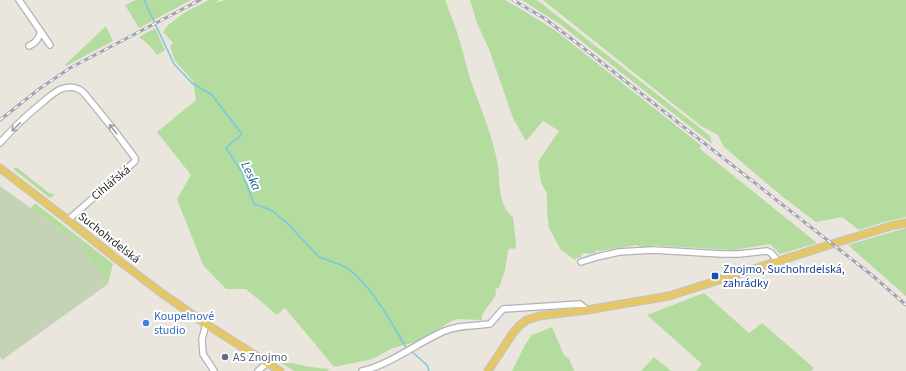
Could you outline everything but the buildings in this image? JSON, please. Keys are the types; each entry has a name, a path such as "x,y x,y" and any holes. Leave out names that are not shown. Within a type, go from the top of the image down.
{"main road":[{"name":"Suchohrdelská","path":"0,168 168,298 280,371"},
{"path":"488,371 513,333 527,320 539,316 587,310 669,296 885,228 906,223"}],"street":[{"path":"19,0 50,45"},
{"path":"29,46 37,42 41,32"},
{"name":"Cihlářská","path":"0,143 54,93 62,89 73,88 84,93 135,158 135,161 68,220"},
{"path":"581,262 619,252 635,250 722,254 765,251 771,254 778,261"},
{"path":"362,371 382,364 443,331 458,327 490,324 503,309 580,304 587,310"},
{"path":"206,324 202,339 203,354 214,371"},
{"path":"258,371 267,363"}],"green space":[{"path":"136,0 191,0 139,28 125,5"},
{"path":"209,0 219,0 214,3 225,0 445,0 493,144 498,166 502,200 508,212 513,217 516,243 515,249 511,248 508,250 505,270 499,288 495,289 496,295 482,315 482,320 458,319 450,322 420,341 393,348 372,359 334,367 285,308 277,315 246,289 226,289 203,265 177,199 191,175 157,132 196,100 193,81 175,61 170,46 173,43 163,32 168,25 184,13"},
{"path":"470,0 505,0 556,31 702,146 699,148 817,243 780,254 770,244 734,250 654,245 651,248 637,245 600,251 597,250 595,253 581,254 581,257 576,258 575,260 561,250 549,228 547,194 541,182 538,162 559,131 543,121 526,141 513,118 489,49 477,23"},
{"path":"522,0 536,0 541,3 710,136 712,144 561,25"},
{"path":"543,0 906,0 906,217 859,230 842,217 816,222 783,197 724,147 718,135 701,126"},
{"path":"106,26 113,41 66,66 65,65"},
{"path":"155,28 165,50 157,55 148,44 139,37"},
{"path":"16,167 49,193 55,194 50,198 13,169"},
{"path":"0,186 78,242 108,284 2,360 0,357"},
{"path":"35,203 113,264 108,284 78,242 31,208"},
{"path":"906,228 906,296 848,245"},
{"path":"704,293 749,333 762,323 814,368 811,371 696,371 702,364 647,315"},
{"path":"552,327 564,355 569,359 574,371 512,371 525,345 532,335"},
{"path":"285,354 284,363 330,369 327,371 294,371 281,363"},
{"path":"654,357 671,371 641,371"}],"waterway":[{"name":"Leska","path":"144,0 174,64 192,83 212,95 242,134 226,148 242,172 254,204 271,210 286,222 319,257 349,269 358,277 371,292 406,347 409,349"},
{"name":"Leska","path":"411,351 427,365 429,371"}],"railway":[{"path":"0,120 39,89 70,68 200,0"},
{"path":"513,0 544,18 577,43 873,276 906,305"}],"place":[{"name":"Znojmo, Suchohrdelská, zahrádky","path":"715,276"},
{"name":"Koupelnové studio","path":"146,323"},
{"name":"AS Znojmo","path":"225,357"}]}
